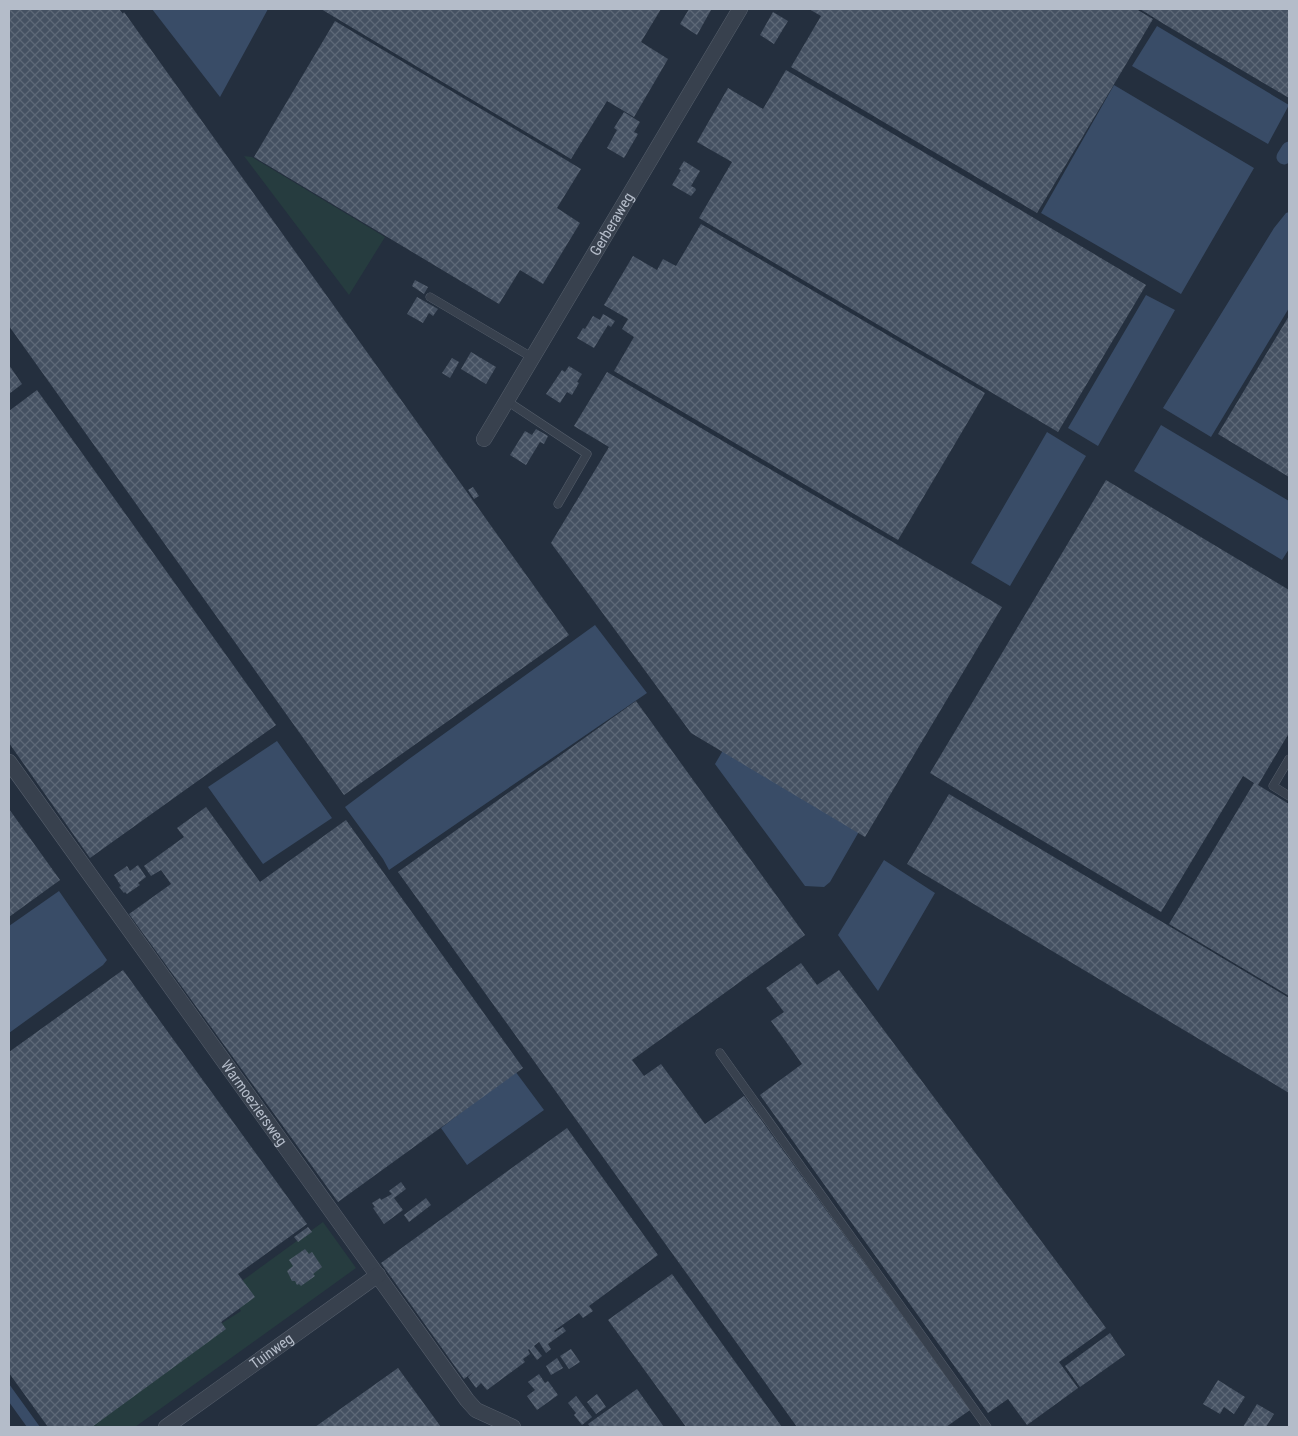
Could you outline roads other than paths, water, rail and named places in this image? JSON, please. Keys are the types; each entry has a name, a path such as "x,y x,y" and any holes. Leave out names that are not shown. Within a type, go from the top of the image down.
{"street":[{"name":"Gerberaweg","path":"484,439 740,9"},
{"name":"Warmoeziersweg","path":"9,762 467,1400 476,1410 513,1427"},
{"name":"Tuinweg","path":"166,1427 378,1275"}],"lane":[{"path":"430,297 533,358"},
{"path":"507,401 587,454 558,504"},
{"path":"1289,759 1273,786 1289,796"},
{"path":"720,1053 987,1427"}],"water":[{"path":"152,9 268,9 220,97"},
{"path":"1157,26 1289,105 1268,144 1132,66"},
{"path":"1114,85 1254,168 1181,294 1041,213"},
{"path":"1289,212 1289,308 1211,437 1163,408 1274,228 1286,213"},
{"path":"1146,295 1175,310 1098,446 1068,428"},
{"path":"1161,425 1289,501 1289,549 1282,560 1134,471"},
{"path":"1047,432 1086,456 1010,586 971,563"},
{"path":"595,625 647,693 389,870 345,807"},
{"path":"749,706 884,788 830,882 824,887 805,886 715,764"},
{"path":"277,741 332,818 263,864 208,787"},
{"path":"884,860 935,893 878,991 838,935"},
{"path":"59,891 107,960 103,965 9,1033 9,926"},
{"path":"515,1071 544,1110 467,1165 441,1128"},
{"path":"9,1384 40,1427 27,1427 9,1402"}],"waterway":[{"path":"1284,157 1289,149"}]}
